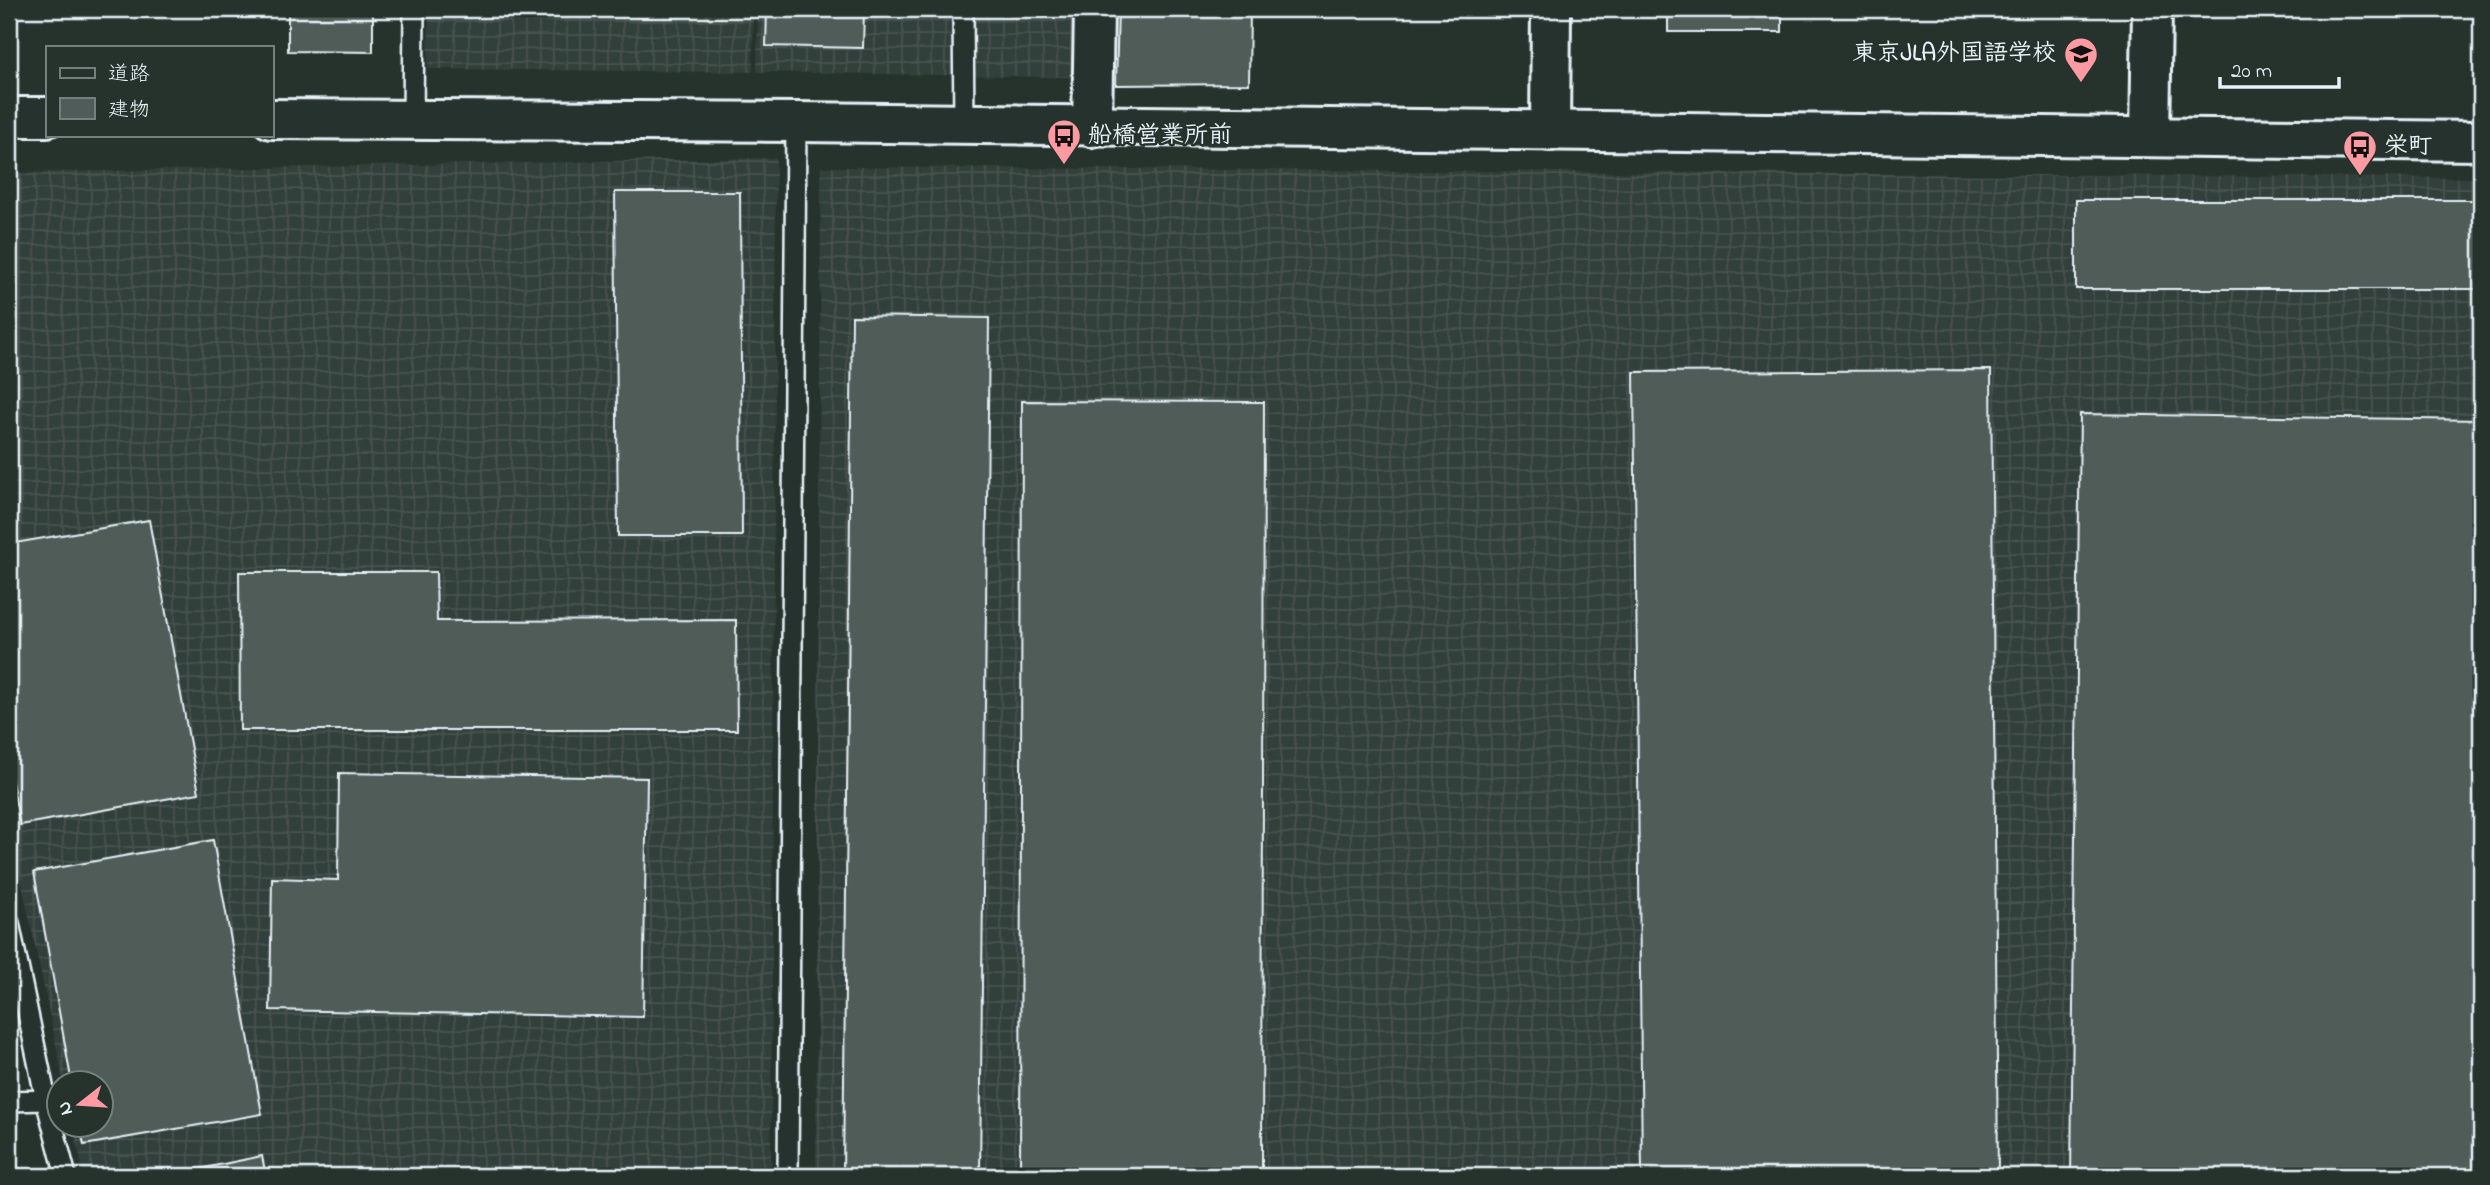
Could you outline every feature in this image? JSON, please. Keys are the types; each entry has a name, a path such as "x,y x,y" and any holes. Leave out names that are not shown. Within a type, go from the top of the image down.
{"street":[{"path":"1092,127 1094,9"},
{"path":"1550,131 1551,9"},
{"path":"2150,136 2152,9"},
{"path":"9,117 46,117"},
{"path":"273,119 796,122 2481,141"}],"lane":[{"path":"413,120 414,9"},
{"path":"963,9 964,125"},
{"path":"788,1176 796,122"},
{"path":"9,923 46,1100 9,1101"},
{"path":"57,1140 66,1176"}],"shaded area":[{"path":"429,9 753,9 753,72 428,69"},
{"path":"758,9 1074,9 1073,77 757,72"},
{"path":"776,158 771,1176 84,1176 76,1140 116,1140 116,1070 61,1070 9,822 9,173"},
{"path":"821,167 2481,178 2481,1176 816,1176"}],"building":[{"path":"288,9 373,9 373,52 288,51"},
{"path":"767,9 864,9 863,48 766,46"},
{"path":"1118,9 1250,9 1249,84 1116,85"},
{"path":"1668,9 1782,9 1782,32 1668,32"},
{"path":"615,192 740,192 742,536 618,536"},
{"path":"2076,200 2481,200 2481,289 2076,289"},
{"path":"852,316 989,318 980,1176 843,1176"},
{"path":"1991,370 1998,1176 1642,1176 1634,372"},
{"path":"1022,401 1264,402 1262,1176 1020,1176"},
{"path":"2080,414 2481,420 2481,1176 2071,1176"},
{"path":"149,520 199,793 20,825 9,765 9,544"},
{"path":"239,572 436,572 437,621 736,620 737,730 240,730"},
{"path":"339,773 647,778 643,1017 270,1010 272,878 338,880"},
{"path":"213,840 262,1114 116,1139 116,1070 69,1070 34,872"},
{"path":"83,1140 113,1140 84,1145"},
{"path":"262,1156 266,1176 166,1176"}],"place":[{"name":"東京JLA外国語学校","path":"2081,84"},
{"name":"船橋営業所前","path":"1064,166"},
{"name":"栄町","path":"2360,177"}]}
